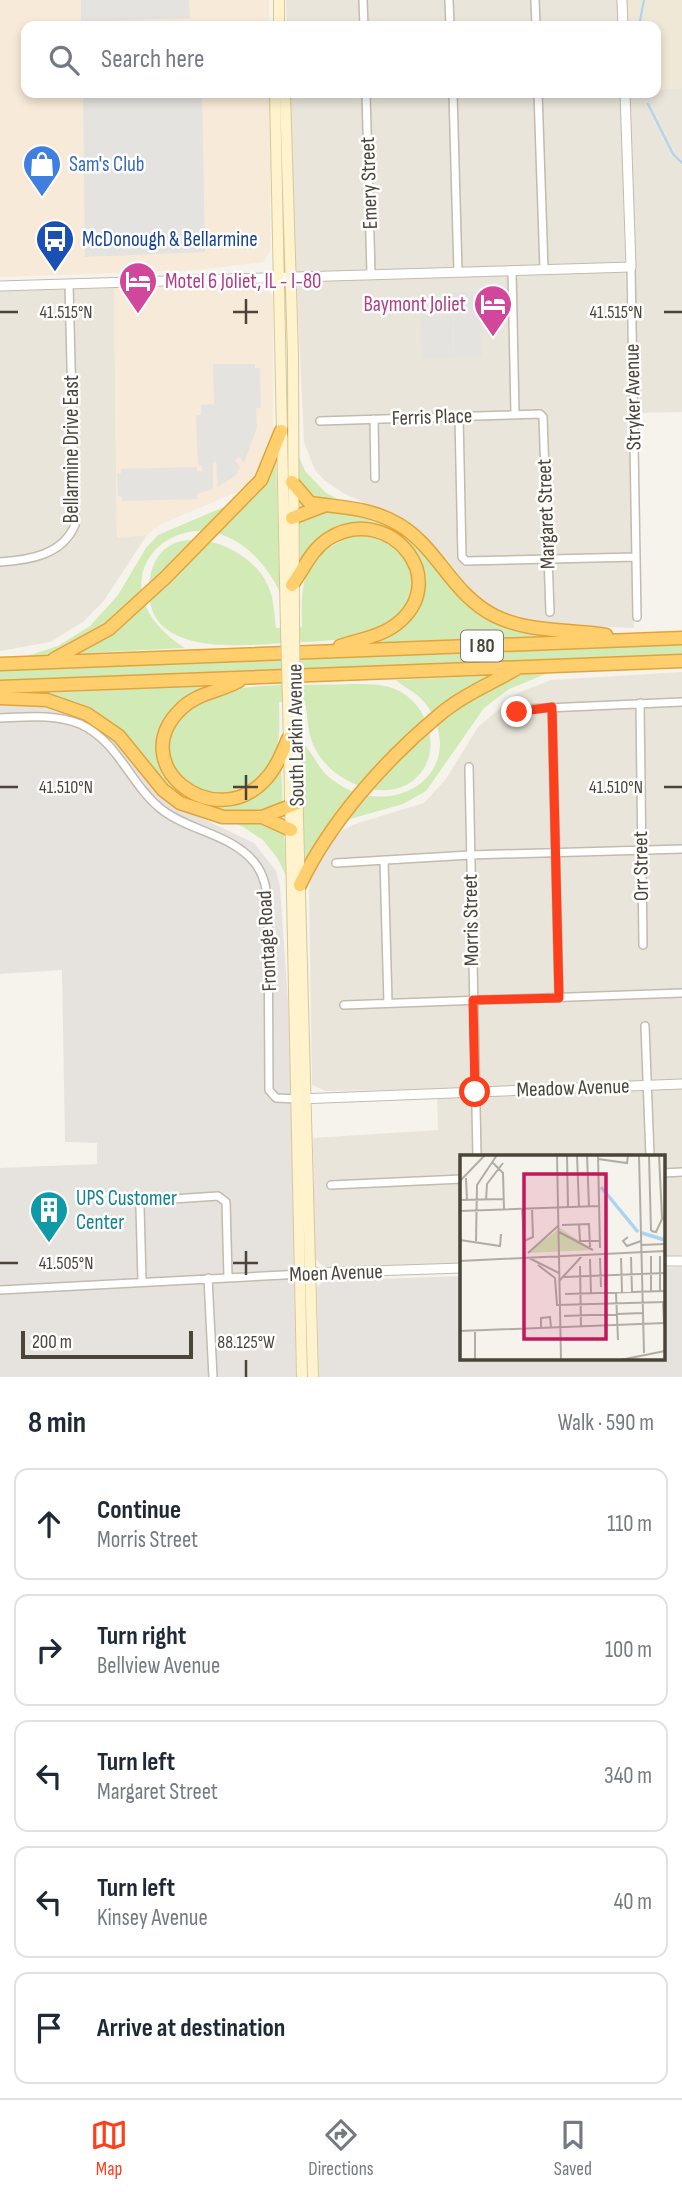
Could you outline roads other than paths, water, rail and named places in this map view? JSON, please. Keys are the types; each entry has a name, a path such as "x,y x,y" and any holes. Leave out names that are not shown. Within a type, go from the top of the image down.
{"highway":[{"path":"36,663 59,657 84,645 115,624 155,589 261,480 281,431"},
{"path":"292,482 306,500 365,509 406,529 424,546 454,585 496,616 537,629 637,640"},
{"path":"292,518 326,505"},
{"path":"292,585 320,545 351,530 374,531 392,537 406,548 415,561 417,593 402,619 377,635 326,651"},
{"name":"I 80","path":"0,664 682,638"},
{"name":"I 80","path":"0,687 682,661"},
{"path":"300,885 313,856 336,822 411,741 439,715 517,667"},
{"path":"246,677 199,696 177,713 163,742 169,773 181,786 200,797 222,800 244,796 271,774 288,738"},
{"path":"0,698 47,700 87,713 119,736 163,790 180,803 223,817 262,817 294,804"},
{"path":"262,817 291,831"}],"main road":[{"path":"279,0 279,21"},
{"name":"South Larkin Avenue","path":"275,98 281,431 292,704 294,804 291,831 305,1273 302,1377"},
{"name":"South Larkin Avenue","path":"285,98 291,276 290,629"},
{"name":"South Larkin Avenue","path":"292,704 288,738 300,885 301,1098"},
{"name":"South Larkin Avenue","path":"305,1273 313,1377"}],"street":[{"path":"363,0 364,21"},
{"path":"449,0 450,21"},
{"path":"535,0 536,21"},
{"path":"622,0 623,21"},
{"name":"Emery Street","path":"366,98 372,274"},
{"path":"453,98 458,272"},
{"path":"538,98 544,269"},
{"name":"Stryker Avenue","path":"625,98 637,617"},
{"path":"0,286 631,267"},
{"path":"512,270 515,414"},
{"name":"Bellarmine Drive East","path":"0,562 53,551 64,544 75,525 69,284"},
{"name":"Ferris Place","path":"320,421 537,413 543,417"},
{"path":"459,416 462,557 466,561 636,557"},
{"name":"Margaret Street","path":"543,417 550,612"},
{"path":"373,419 375,478"},
{"path":"510,719 524,709 682,702"},
{"name":"Orr Street","path":"640,704 643,945"},
{"path":"552,707 559,998"},
{"name":"Frontage Road","path":"0,718 53,718 90,729 112,749 158,806 175,818 234,846 257,865 265,885 268,907 269,1090 276,1098 301,1098"},
{"name":"Morris Street","path":"469,767 477,1155"},
{"path":"337,863 470,855 682,849"},
{"path":"384,860 388,1003"},
{"path":"345,1005 682,993"},
{"path":"645,1026 650,1155"},
{"name":"Meadow Avenue","path":"301,1098 682,1084"},
{"path":"664,1173 682,1172"},
{"path":"331,1185 460,1179"},
{"path":"142,1281 140,1207 143,1201 218,1196 226,1202 228,1277"},
{"path":"664,1261 682,1261"},
{"name":"Moen Avenue","path":"0,1290 305,1273 460,1268"},
{"path":"208,1278 213,1377"}],"waterway":[{"path":"640,21 644,0"},
{"path":"648,104 673,154 682,163"}],"place":[{"name":"Sam's Club","path":"42,198"},
{"name":"McDonough & Bellarmine","path":"55,273"},
{"name":"Motel 6 Joliet, IL - I-80","path":"138,315"},
{"name":"Baymont Joliet","path":"493,338"},
{"name":"UPS Customer Center","path":"49,1244"}]}
